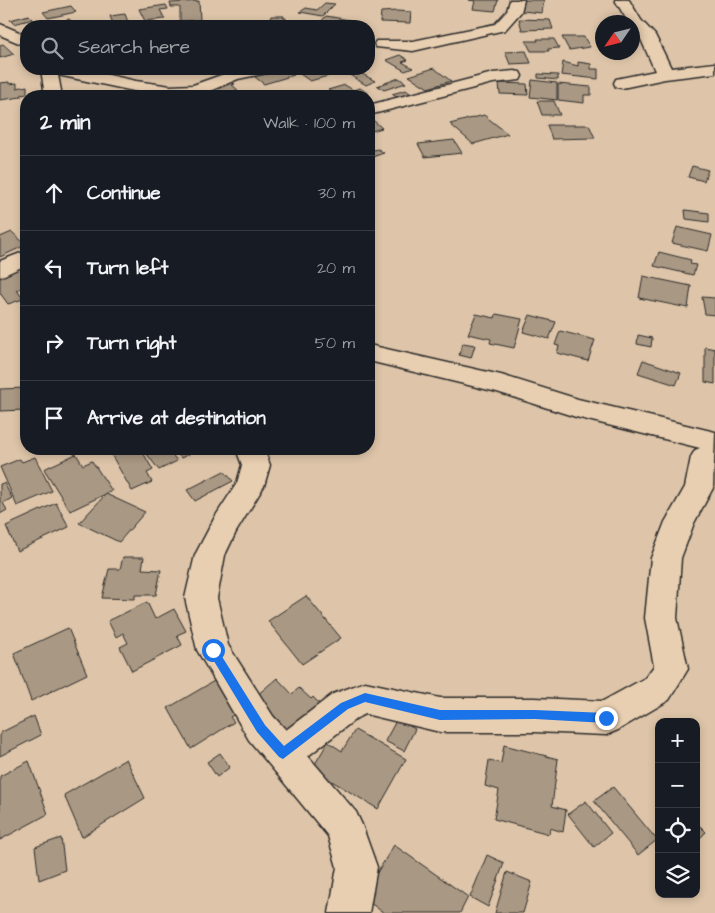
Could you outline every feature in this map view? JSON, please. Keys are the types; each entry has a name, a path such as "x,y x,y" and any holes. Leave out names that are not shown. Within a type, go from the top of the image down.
{"street":[{"path":"382,44 413,46 500,27 514,12 517,0"},
{"path":"622,0 635,22 647,35 665,74"},
{"path":"0,29 20,38"},
{"path":"622,83 665,74 715,68"},
{"path":"50,75 52,90"},
{"path":"88,75 148,90"},
{"path":"193,90 202,89 236,75"},
{"path":"375,108 494,78 514,76"},
{"path":"0,270 20,259"},
{"path":"283,754 345,706 365,698 440,715 535,714 606,718 657,689 671,669 662,618 666,558 680,522 699,488 712,454 675,434 576,408 501,384 375,354"},
{"path":"252,455 256,465 250,486 225,525 210,555 201,598 213,650 261,728 343,826 357,867 350,913"}],"building":[{"path":"469,0 498,0 495,11 473,9 475,1"},
{"path":"523,0 544,0 542,13 521,11"},
{"path":"199,1 200,20 180,20 180,7 171,7 170,3"},
{"path":"325,3 335,4 323,16 300,12 306,8 317,10"},
{"path":"166,5 168,9 160,10 165,19 144,20 139,9"},
{"path":"71,6 76,12 48,18 43,12"},
{"path":"381,12 411,12 410,23 380,22"},
{"path":"125,14 127,20 112,20 110,16"},
{"path":"29,15 33,19 20,20 20,22 14,24 10,20"},
{"path":"271,16 284,16 283,18 286,18 286,20 270,20"},
{"path":"326,16 350,20 322,20"},
{"path":"519,19 550,20 553,29 522,30"},
{"path":"562,37 584,37 590,47 569,50"},
{"path":"537,39 554,39 559,48 548,49 549,51 531,51 526,41 538,41"},
{"path":"3,44 14,54 0,58 0,45"},
{"path":"526,51 531,63 510,64 505,52"},
{"path":"400,55 408,60 402,62 413,68 405,71 386,60"},
{"path":"563,62 578,66 578,62 591,64 591,69 598,69 598,79 561,75"},
{"path":"434,68 451,81 428,88 409,76"},
{"path":"538,74 558,75 558,80 538,78"},
{"path":"252,75 294,75 264,84"},
{"path":"301,75 331,75 310,81"},
{"path":"350,75 364,75 375,81 366,85"},
{"path":"399,78 406,83 384,90 377,86"},
{"path":"532,80 557,83 557,100 530,97"},
{"path":"231,82 235,84 232,85 238,90 206,90 203,88"},
{"path":"0,83 17,83 17,88 27,86 27,90 20,90 20,97 0,100"},
{"path":"499,83 527,84 528,95 500,94"},
{"path":"558,84 591,87 591,95 584,95 584,103 558,100"},
{"path":"345,85 353,90 328,90"},
{"path":"406,90 411,94 398,98 392,94"},
{"path":"537,101 554,101 560,115 542,115"},
{"path":"484,115 508,134 473,144 450,124"},
{"path":"375,122 382,128 375,130"},
{"path":"547,125 589,125 595,138 552,139"},
{"path":"454,140 462,153 425,157 418,144"},
{"path":"378,149 384,153 375,156 375,150"},
{"path":"692,166 708,170 704,181 688,177"},
{"path":"685,210 709,213 709,222 686,219"},
{"path":"677,227 712,235 708,251 672,243"},
{"path":"12,232 20,239 20,248 0,257 0,237"},
{"path":"659,252 691,260 690,264 696,265 693,275 654,266"},
{"path":"20,267 20,289 17,290 20,294 20,300 8,304 0,293 0,274"},
{"path":"643,276 691,286 688,308 639,298"},
{"path":"702,297 715,298 715,315 705,314"},
{"path":"476,314 495,318 496,314 522,319 514,348 490,343 491,339 468,334"},
{"path":"530,315 556,322 549,339 523,332"},
{"path":"560,331 595,340 588,361 557,353 559,346 555,345"},
{"path":"638,335 652,338 651,347 637,344"},
{"path":"463,343 475,345 471,358 459,355"},
{"path":"705,347 715,349 715,384 705,382"},
{"path":"643,360 681,373 676,385 638,373"},
{"path":"20,388 20,410 0,411 0,389"},
{"path":"77,455 83,465 92,461 112,491 70,511 44,469"},
{"path":"111,455 144,455 153,470 147,473 152,482 132,491"},
{"path":"148,455 172,455 177,461 159,470"},
{"path":"35,457 52,491 17,506 0,467 20,459 22,462"},
{"path":"224,471 233,481 195,501 187,490"},
{"path":"4,483 12,498 3,503 7,510 0,514 0,484"},
{"path":"106,494 145,512 119,542 79,523"},
{"path":"56,503 69,527 17,551 6,526"},
{"path":"123,557 144,557 142,569 161,570 156,595 135,595 135,599 102,598 109,569 120,569"},
{"path":"306,596 341,638 302,664 268,621"},
{"path":"147,602 155,619 174,609 186,631 177,635 182,645 132,671 120,647 128,643 123,633 116,637 108,621"},
{"path":"68,628 87,674 31,701 14,653"},
{"path":"221,677 242,710 230,717 234,722 191,749 168,708"},
{"path":"277,678 292,694 299,688 311,699 313,697 328,713 296,740 256,696"},
{"path":"34,716 41,735 0,756 0,733"},
{"path":"397,719 415,729 404,751 385,741"},
{"path":"355,730 406,759 378,809 312,769 328,742 342,751"},
{"path":"504,745 558,759 552,806 566,810 563,832 550,828 549,834 494,819 499,790 485,786 489,760 501,763"},
{"path":"220,753 230,767 217,777 207,762"},
{"path":"126,759 145,798 82,837 64,795"},
{"path":"29,761 48,814 0,840 0,776"},
{"path":"613,787 655,838 655,842 638,855 594,801"},
{"path":"586,801 611,833 594,847 568,814"},
{"path":"700,826 706,832 700,838"},
{"path":"61,838 65,870 39,880 35,847"},
{"path":"394,845 468,897 460,913 384,913 362,897"},
{"path":"487,855 504,863 488,907 470,897"},
{"path":"507,872 532,882 523,913 495,913"}],"route":[{"path":"213,650 261,728 283,754 345,706 365,698 382,700 440,715 535,714 606,718"}]}
